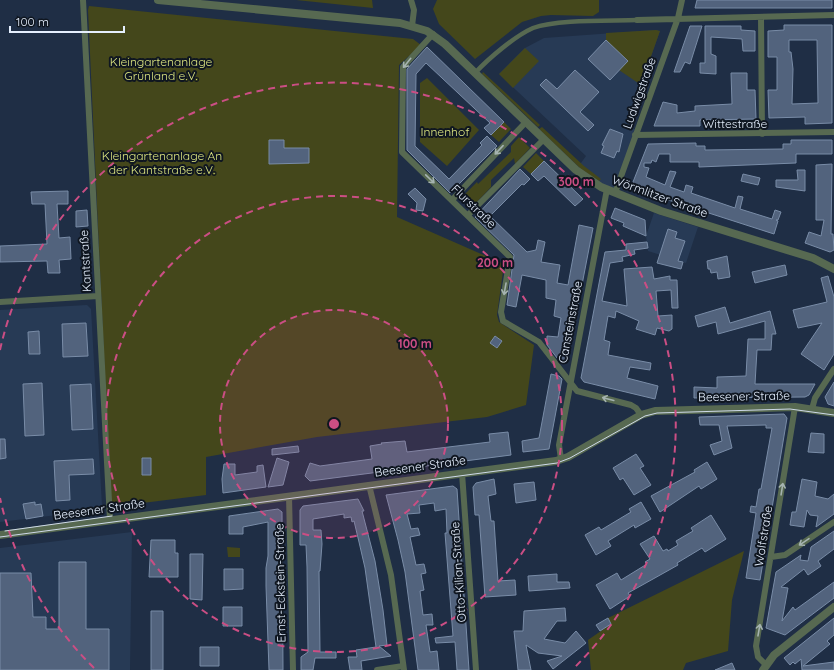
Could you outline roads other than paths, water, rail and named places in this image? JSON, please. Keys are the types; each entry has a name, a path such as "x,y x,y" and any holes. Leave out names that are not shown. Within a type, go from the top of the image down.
{"street":[{"name":"Kantstraße","path":"83,0 110,520"},
{"path":"158,0 400,23 433,34"},
{"path":"411,0 414,10 412,26"},
{"name":"Ludwigstraße","path":"615,193 678,18 682,0"},
{"path":"475,72 484,63 533,28 550,24 678,18 834,15"},
{"path":"761,17 762,134"},
{"name":"Wörmlitzer Straße","path":"433,34 475,72 581,174 606,189 682,218 813,258 834,270"},
{"name":"Flurstraße","path":"433,34 403,67 402,152 510,257 501,312 503,321 539,342 570,382"},
{"path":"452,200 526,122"},
{"name":"Wittestraße","path":"635,135 834,132"},
{"path":"468,215 544,139"},
{"name":"Cansteinstraße","path":"561,459 559,448 570,382 606,189"},
{"path":"0,302 98,296"},
{"path":"812,409 815,398 834,369"},
{"path":"570,382 577,391 631,405 636,408 641,416"},
{"name":"Beesener Straße","path":"0,535 561,459 641,416 670,410 795,407 834,413"},
{"name":"Wolfstraße","path":"764,667 758,658 756,646 795,407"},
{"name":"Otto-Kilian-Straße","path":"462,472 476,670"},
{"path":"369,485 391,575 403,668 377,670"},
{"name":"Ernst-Eckstein-Straße","path":"289,496 293,670"},
{"path":"771,556 785,555 834,522"},
{"path":"764,667 774,655 834,608"}],"tram line":[{"path":"0,537 557,463 570,458 645,416 657,413 790,409 834,415"},
{"path":"5,531 112,516"}],"park label":[{"name":"Kleingartenanlage Grünland e.V.","path":"161,68"},
{"name":"Innenhof","path":"445,131"},
{"name":"Kleingartenanlage An der Kantstraße e.V.","path":"162,162"}]}
